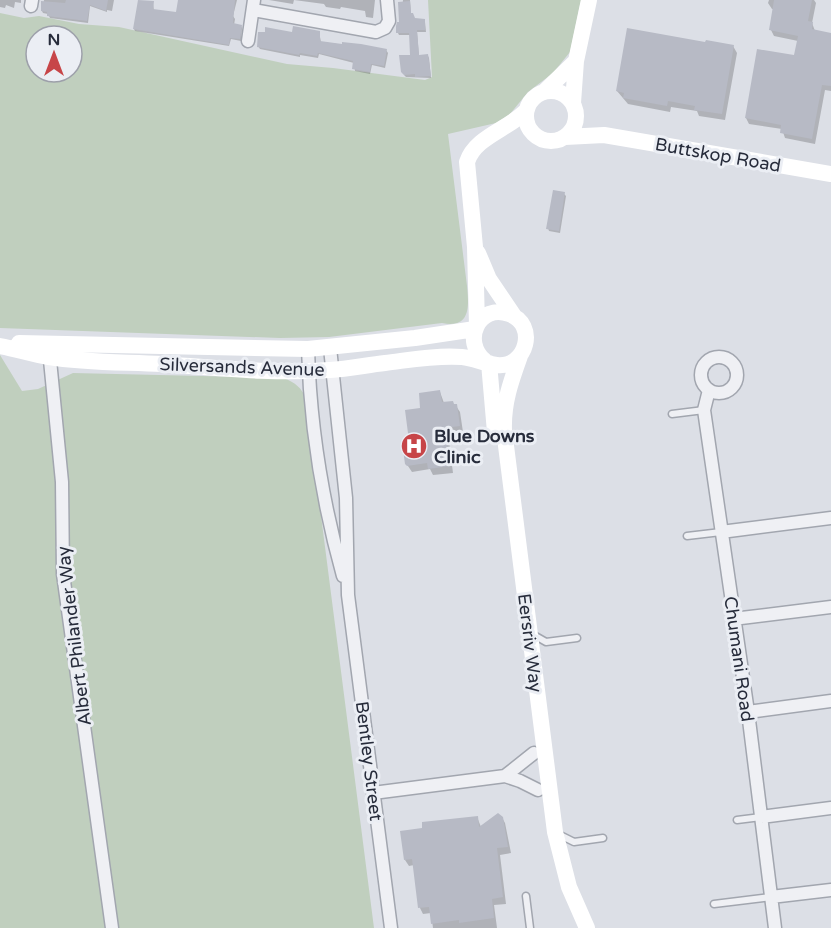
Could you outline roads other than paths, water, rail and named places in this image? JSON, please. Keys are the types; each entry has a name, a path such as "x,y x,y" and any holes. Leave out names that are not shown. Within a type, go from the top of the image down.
{"main road":[{"path":"489,138 536,136 551,141 565,137 573,128 576,61 589,0"},
{"path":"475,247 489,279 513,316 523,325 526,334 526,344 520,356 507,364 496,365 487,362 479,355 474,345 476,327 475,247 467,162 477,145 511,125 526,111 534,97 545,91 576,61"},
{"path":"545,91 561,93 575,109"},
{"name":"Buttskop Road","path":"575,109 604,135"},
{"path":"526,111 527,124 536,136"},
{"name":"Buttskop Road","path":"565,137 604,135 831,174"},
{"path":"476,327 486,316 493,313 506,313 513,316"},
{"name":"Silversands Avenue","path":"49,350 330,348 424,337 476,327"},
{"name":"Silversands Avenue","path":"0,344 256,370 331,370 454,357 487,362"},
{"name":"Eersriv Way","path":"520,356 508,387 504,423 529,632 540,651 555,832 567,851 569,887 587,928"},
{"name":"Eersriv Way","path":"487,362 538,790 553,866 577,928"}],"street":[{"path":"248,41 254,5 376,32 385,28 389,21 387,0"},
{"name":"Bentley Street","path":"330,348 346,498 348,595 391,928"},
{"name":"Bentley Street","path":"308,349 319,462 348,595"},
{"name":"Albert Philander Way","path":"49,350 62,482 63,574 112,928"},
{"name":"Chumani Road","path":"709,390 704,410 748,712 775,928"},
{"path":"326,501 346,498"},
{"path":"722,532 831,518"},
{"path":"733,619 831,607"},
{"path":"748,712 831,701"},
{"path":"505,776 534,753"},
{"path":"373,793 505,776 538,790"},
{"path":"761,817 831,808"},
{"path":"771,897 831,890"}],"lane":[{"path":"672,414 704,410"},
{"path":"687,536 722,532"},
{"path":"529,632 540,651 577,638"},
{"path":"737,820 761,817"},
{"path":"555,832 567,851 603,838"},
{"path":"526,896 530,928"},
{"path":"714,904 771,897"}],"place":[{"name":"Blue Downs Clinic","path":"414,446"}]}
